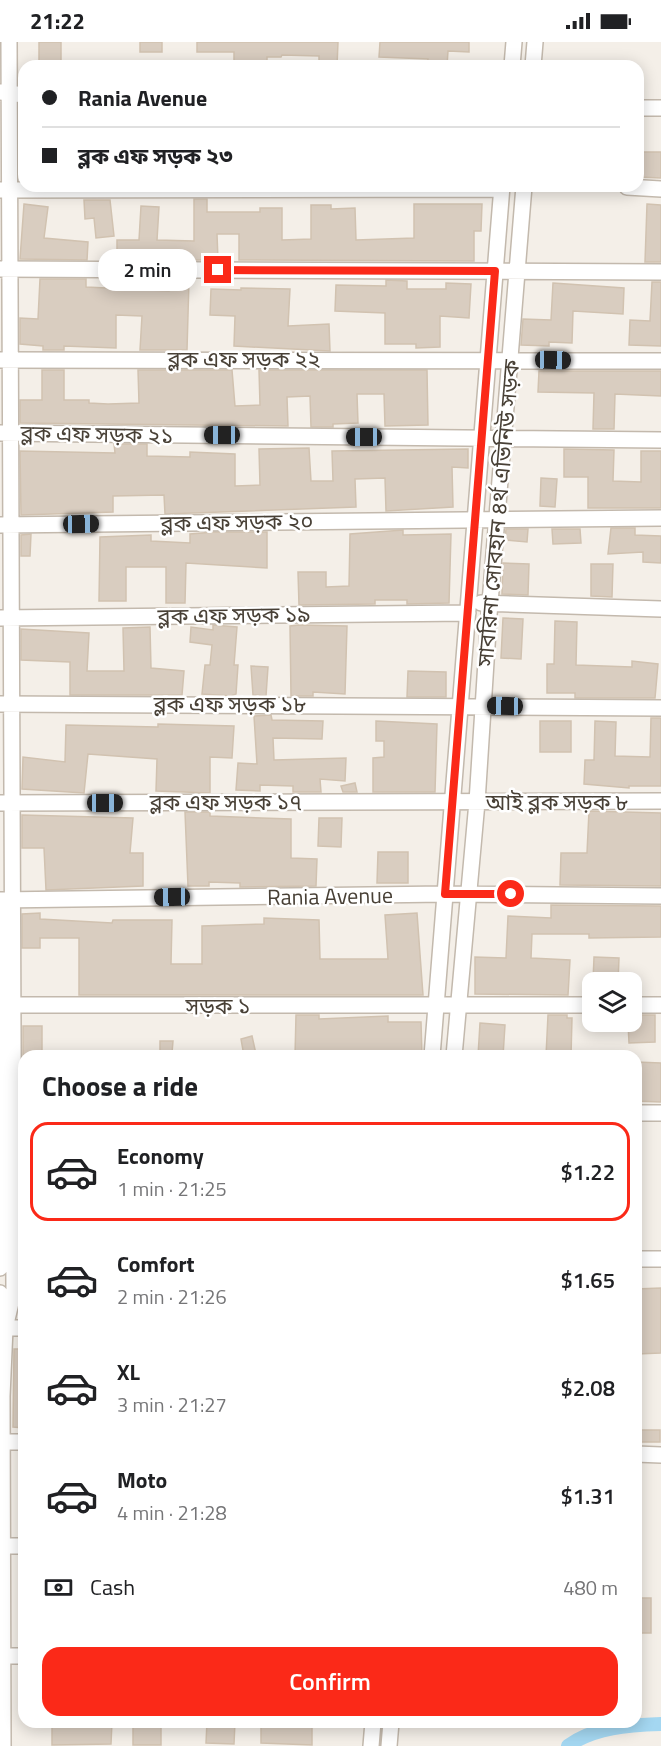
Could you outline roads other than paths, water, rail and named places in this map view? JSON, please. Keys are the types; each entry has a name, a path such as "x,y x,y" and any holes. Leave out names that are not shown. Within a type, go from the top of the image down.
{"street":[{"path":"2,1328 14,1290 4,1005 5,190 11,97 9,42"},
{"path":"512,60 514,42"},
{"path":"534,60 535,42"},
{"path":"644,99 661,99"},
{"path":"644,108 661,108"},
{"path":"644,188 661,189"},
{"name":"সাবরিনা সোবহান ৪র্থ এভিনিউ সড়ক","path":"432,1050 502,192"},
{"name":"সাবরিনা সোবহান ৪র্থ এভিনিউ সড়ক","path":"454,1050 477,802 490,604 524,192"},
{"path":"5,269 661,272"},
{"name":"ব্লক এফ সড়ক ২২","path":"5,360 661,361"},
{"name":"ব্লক এফ সড়ক ২১","path":"5,433 661,440"},
{"name":"ব্লক এফ সড়ক ২০","path":"5,525 661,518"},
{"name":"ব্লক এফ সড়ক ১৯","path":"6,618 468,608 490,604 661,609"},
{"name":"ব্লক এফ সড়ক ১৮","path":"6,704 661,708"},
{"name":"ব্লক এফ সড়ক ১৭","path":"6,803 452,801"},
{"name":"আই ব্লক সড়ক ৮","path":"452,801 661,801"},
{"name":"Rania Avenue","path":"4,900 445,894 661,896"},
{"name":"সড়ক ১","path":"4,1005 436,1007 582,1005"},
{"path":"642,1005 661,1005"},
{"path":"642,1113 661,1113"},
{"path":"0,1268 10,1220"},
{"path":"642,1259 661,1259"},
{"path":"0,1293 3,1746"},
{"path":"2,1328 18,1328"},
{"path":"1,1442 18,1442"},
{"path":"642,1454 661,1455"},
{"path":"1,1546 18,1546"},
{"path":"1,1656 18,1656"},
{"path":"371,1746 372,1728"},
{"path":"389,1746 390,1728"}],"waterway":[{"path":"642,1725 661,1724"},
{"path":"568,1746 589,1735 614,1728"}]}
